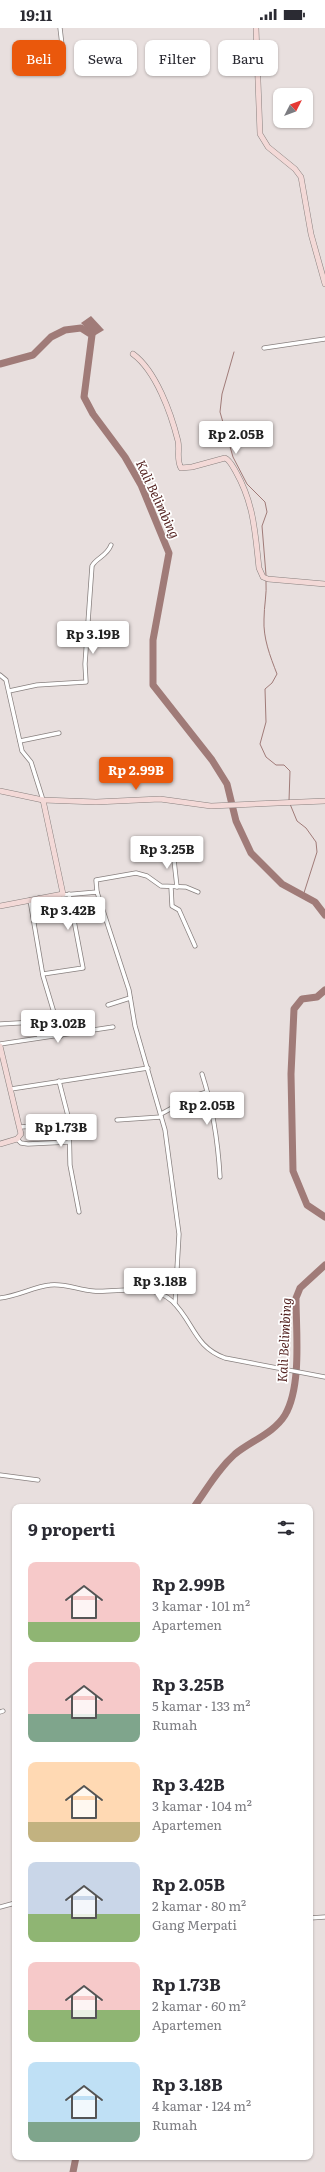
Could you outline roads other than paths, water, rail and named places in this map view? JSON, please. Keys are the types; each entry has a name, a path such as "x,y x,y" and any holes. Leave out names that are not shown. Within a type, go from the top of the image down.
{"street":[{"path":"60,28 61,40"},
{"path":"256,28 260,134 268,147 295,169 301,177 311,234 325,284"},
{"path":"264,348 325,339"},
{"path":"133,354 146,365 165,404 178,442 177,452 181,468 192,467 225,458 229,460 235,469 252,508 259,568 263,577 268,579 325,584"},
{"path":"9,691 36,685 86,682 85,658 91,600 92,566 108,552 111,545"},
{"path":"0,675 6,678 23,753 31,762 43,800 49,821 63,894"},
{"path":"20,741 59,733"},
{"path":"0,791 43,800 96,802 160,799 202,805 231,806 325,801"},
{"path":"173,851 177,887"},
{"path":"175,1304 179,1234 161,1116 135,1026 130,998 97,892 96,880 136,873 147,876 159,886 177,887 198,892"},
{"path":"171,887 172,906 179,910 195,946"},
{"path":"0,906 63,894 97,892"},
{"path":"43,974 82,968 70,894"},
{"path":"39,898 42,914"},
{"path":"30,900 43,974 61,1036"},
{"path":"108,1005 130,998"},
{"path":"0,1024 36,1022 39,1037"},
{"path":"0,1144 17,1139 21,1134 0,1045 39,1037 61,1036 113,1027"},
{"path":"11,1089 148,1068"},
{"path":"202,1074 217,1141 220,1177"},
{"path":"59,1081 69,1124 71,1176 79,1212"},
{"path":"117,1120 161,1116 194,1096 207,1092"},
{"path":"20,1128 69,1124"},
{"path":"17,1139 24,1144 69,1142"},
{"path":"0,1298 54,1285 93,1291 127,1290 160,1294 175,1304 201,1343 212,1353 225,1358 325,1377"},
{"path":"0,1475 38,1480"},
{"path":"0,1907 12,1904"},
{"path":"313,1918 325,1917"}],"waterway":[{"name":"Kali Belimbing","path":"0,364 33,355 51,337 65,330 81,328 92,335 84,397 93,414 125,457 141,485 169,553 153,640 153,685 212,760 227,784 236,821 251,853 282,884 315,902 325,915"},
{"path":"234,352 222,394 220,412 233,457 247,484 265,502 267,512 262,526 266,575"},
{"path":"266,581 264,626 266,640 277,674 272,683 265,689 266,722 260,744 266,757 276,765 284,765 290,771 289,801"},
{"path":"290,804 297,821 306,828 316,842 317,852 303,896"},
{"name":"Kali Belimbing","path":"325,990 317,997 302,999 294,1009 291,1074 293,1171 307,1205 325,1217"},
{"name":"Kali Belimbing","path":"196,1504 229,1460 241,1449 269,1432 285,1415 294,1389 296,1374 296,1298 300,1288 325,1265"},
{"name":"Kali Belimbing","path":"73,2172 75,2160"}]}
